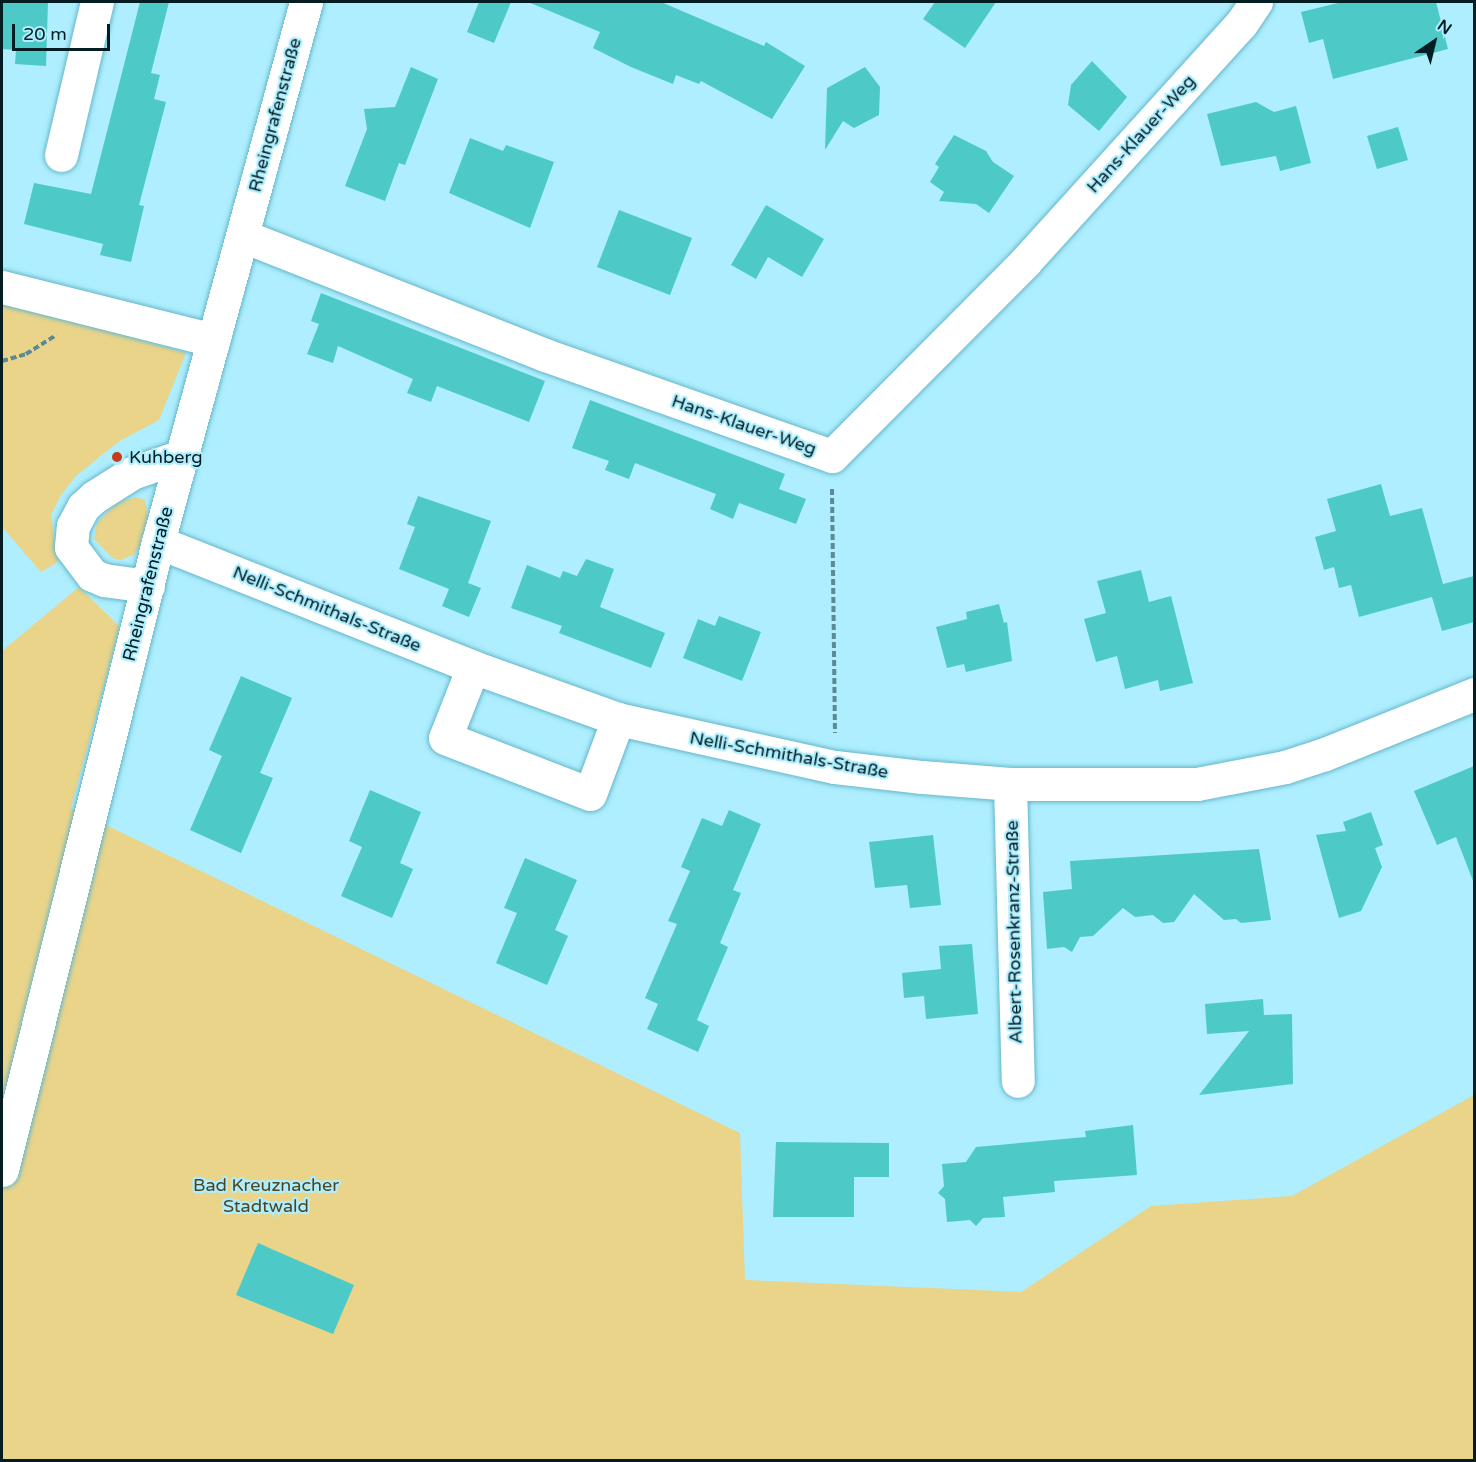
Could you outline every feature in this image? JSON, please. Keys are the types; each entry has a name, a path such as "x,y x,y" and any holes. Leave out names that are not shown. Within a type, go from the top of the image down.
{"street":[{"path":"61,155 97,2"},
{"name":"Rheingrafenstraße","path":"2,1170 158,542 306,2"},
{"name":"Hans-Klauer-Weg","path":"243,236 545,355 831,456 1025,262 1241,24 1256,2"},
{"path":"2,287 213,340"},
{"path":"148,586 104,580 92,575 71,547 73,526 83,507 101,493 132,473 181,456"},
{"name":"Nelli-Schmithals-Straße","path":"158,542 473,667 618,719 835,767 1010,784 1197,784 1326,754 1474,694"},
{"path":"473,667 445,738 590,794 618,719"},
{"name":"Albert-Rosenkranz-Straße","path":"1010,784 1018,1081"}],"path":[{"path":"2,361 26,354 92,310"},
{"path":"831,456 835,767"}],"green space":[{"path":"2,300 186,353 159,420 118,442 76,476 61,495 51,515 58,562 41,572 2,527"},
{"path":"135,497 145,500 149,521 142,541 135,554 121,560 112,558 94,539 97,523 116,504"},
{"name":"Bad Kreuznacher Stadtwald","path":"79,587 120,627 71,808 740,1133 745,1280 1021,1292 1151,1206 1292,1196 1474,1095 1474,1460 2,1460 2,651"}],"building":[{"path":"2,2 48,2 46,66 15,64 16,50 2,49"},
{"path":"140,2 169,2 151,73 160,75 154,99 166,102 139,205 144,206 131,262 100,255 103,244 24,224 34,183 91,194"},
{"path":"479,2 511,2 494,43 467,32"},
{"path":"528,2 661,2 764,46 766,42 805,66 772,119 701,81 699,84 676,75 673,84 631,67 593,48 600,32"},
{"path":"935,2 996,2 965,48 923,19"},
{"path":"1342,2 1436,2 1448,49 1333,79 1323,39 1309,43 1301,12"},
{"path":"1092,61 1127,97 1099,131 1068,105 1071,85"},
{"path":"411,67 438,79 405,165 399,163 385,201 345,186 367,129 364,109 395,107"},
{"path":"865,67 880,87 879,115 854,128 843,121 825,150 827,88"},
{"path":"1256,102 1274,112 1296,106 1311,163 1280,171 1276,156 1221,166 1207,114"},
{"path":"1398,127 1408,160 1377,169 1367,136"},
{"path":"954,135 986,151 993,162 1014,176 989,213 976,204 939,201 944,192 930,182 939,167 935,164"},
{"path":"470,138 503,151 506,145 554,162 530,228 449,193"},
{"path":"766,205 824,239 802,277 768,257 756,279 731,265"},
{"path":"619,210 692,238 670,295 597,267"},
{"path":"321,293 545,381 529,422 437,386 431,402 407,393 413,379 338,346 333,363 307,354 319,324 311,321"},
{"path":"590,400 785,474 779,489 806,499 796,524 739,503 733,519 710,509 716,494 635,463 629,479 605,470 609,461 572,448"},
{"path":"1381,484 1390,516 1422,508 1443,584 1474,576 1474,622 1442,631 1432,597 1359,617 1351,585 1339,588 1334,567 1324,570 1315,537 1336,531 1327,499"},
{"path":"418,496 491,521 468,583 481,588 469,617 442,606 449,589 399,569 415,527 407,524"},
{"path":"586,559 614,569 600,607 665,633 651,668 559,633 562,626 511,608 527,565 560,578 563,571 577,576"},
{"path":"1141,570 1149,602 1171,596 1193,683 1160,691 1158,680 1125,689 1117,656 1096,662 1084,619 1106,613 1097,581"},
{"path":"999,604 1004,623 1007,622 1012,661 966,672 964,664 947,668 936,627 967,619 966,612"},
{"path":"719,616 761,632 742,681 683,658 698,619 715,626"},
{"path":"241,676 292,698 260,773 273,778 241,853 190,830 222,756 209,750"},
{"path":"1474,766 1473,881 1456,837 1437,845 1414,791"},
{"path":"370,790 421,812 400,863 413,869 392,918 341,896 362,847 349,841"},
{"path":"729,810 761,824 733,890 741,893 720,943 728,947 697,1020 709,1026 698,1052 647,1029 658,1004 645,998 677,924 668,921 690,871 681,867 702,818 722,826"},
{"path":"1371,812 1383,845 1375,848 1382,867 1361,911 1339,918 1316,835 1346,831 1343,822"},
{"path":"933,835 941,905 910,908 907,885 875,888 869,842"},
{"path":"1259,849 1271,920 1241,923 1236,919 1224,920 1194,894 1174,922 1163,923 1153,915 1135,917 1123,908 1093,936 1080,937 1072,952 1064,947 1047,949 1043,892 1072,889 1070,861"},
{"path":"525,858 577,880 555,930 568,936 547,985 496,963 517,913 504,908"},
{"path":"972,944 978,1014 926,1019 924,996 904,998 902,973 941,969 939,946"},
{"path":"1263,999 1264,1015 1292,1014 1293,1084 1199,1095 1249,1031 1207,1034 1205,1004"},
{"path":"1133,1125 1137,1175 1054,1181 1055,1192 1003,1197 1005,1217 983,1218 976,1226 970,1220 947,1222 945,1199 938,1193 944,1186 942,1164 966,1162 976,1147 1086,1137 1085,1131"},
{"path":"776,1142 889,1143 889,1177 854,1177 854,1217 773,1217"},
{"path":"258,1243 354,1285 333,1334 236,1295"}],"place":[{"name":"Kuhberg","path":"117,457"}]}
